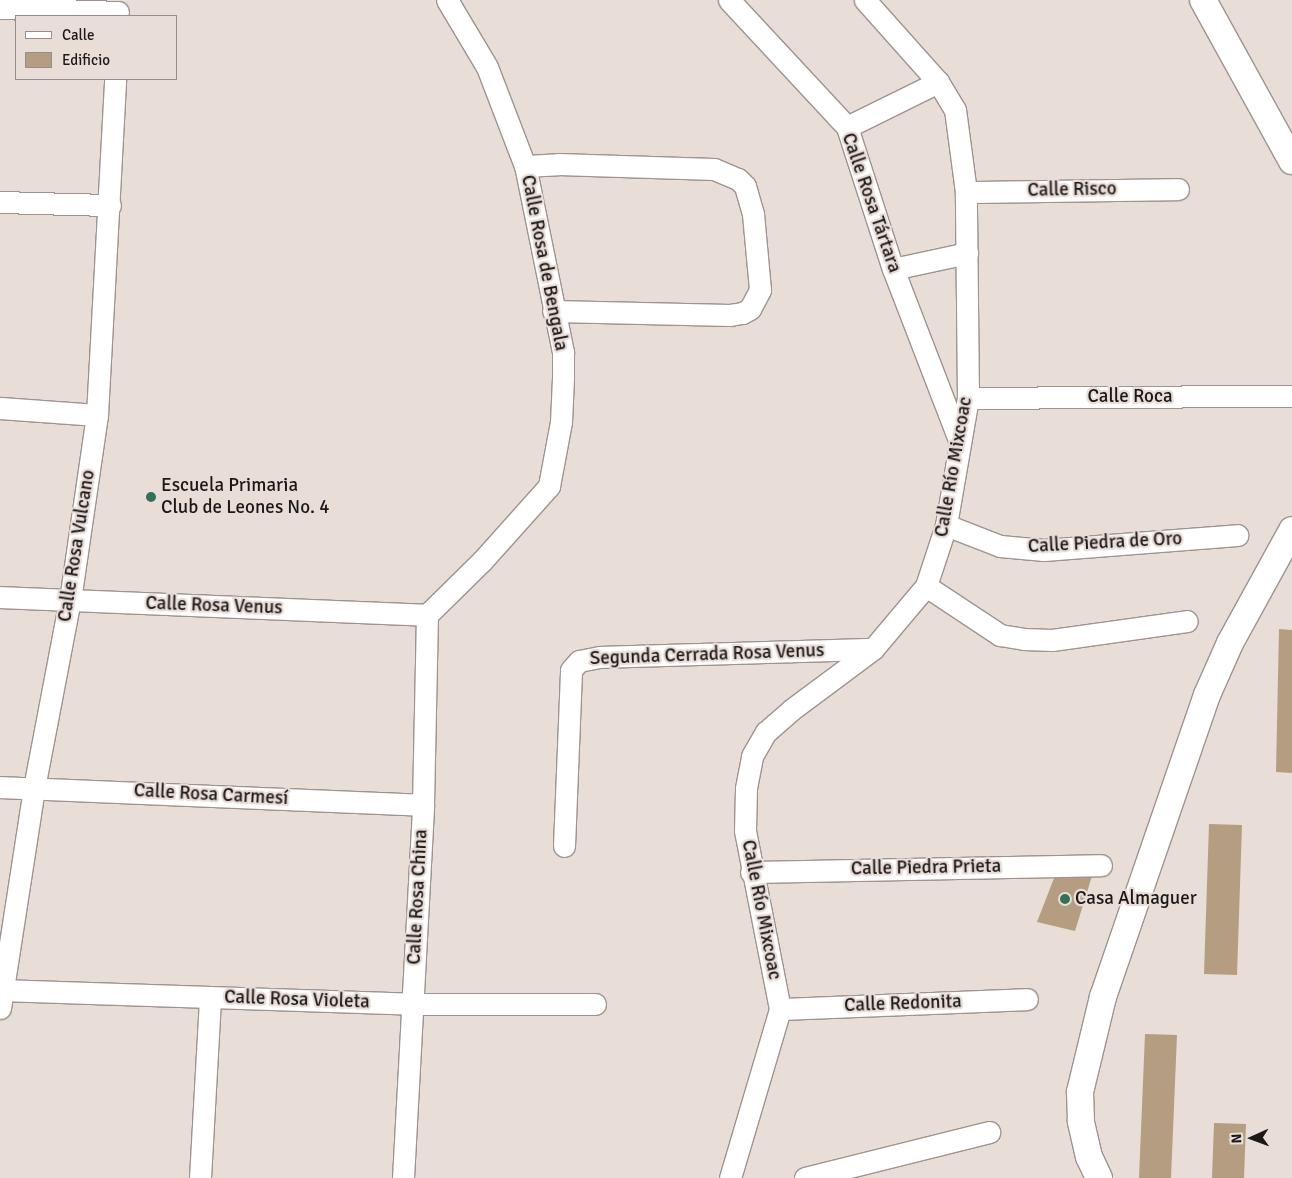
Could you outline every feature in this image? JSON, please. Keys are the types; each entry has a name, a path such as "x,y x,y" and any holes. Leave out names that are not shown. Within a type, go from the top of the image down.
{"street":[{"name":"Calle Rosa de Bengala","path":"427,615 550,486 561,422 563,378 563,352 553,311 525,166 487,67 447,0"},
{"name":"Calle Rosa Tártara","path":"729,0 846,127 893,269 959,440"},
{"name":"Calle Río Mixcoac","path":"730,1178 780,1009 770,945 751,872 745,830 746,788 752,756 766,732 791,710 873,649 926,586 946,525 956,476 959,440 968,398 966,192 955,110 938,82 866,0"},
{"path":"1203,0 1292,157"},
{"path":"0,8 118,9"},
{"name":"Calle Rosa Vulcano","path":"1,996 34,788 70,600 97,415 116,80"},
{"path":"846,127 938,82"},
{"path":"525,166 558,164 714,169 738,179 749,196 761,275 760,290 750,309 730,315 553,311"},
{"name":"Calle Risco","path":"966,192 1178,189"},
{"path":"0,202 110,205"},
{"path":"893,269 967,253"},
{"name":"Calle Roca","path":"968,398 1292,396"},
{"path":"0,408 97,415"},
{"name":"Calle Piedra de Oro","path":"946,525 1000,546 1044,550 1237,535"},
{"path":"1099,1178 1089,1157 1081,1121 1080,1092 1103,997 1206,695 1230,643 1292,530"},
{"path":"926,586 1000,635 1024,639 1052,640 1187,621"},
{"name":"Calle Rosa Venus","path":"0,597 427,615"},
{"name":"Calle Rosa China","path":"403,1178 423,805 427,615"},
{"name":"Segunda Cerrada Rosa Venus","path":"564,846 571,670 580,660 600,657 873,649"},
{"name":"Calle Rosa Carmesí","path":"0,787 423,805"},
{"name":"Calle Piedra Prieta","path":"751,872 1101,865"},
{"name":"Calle Rosa Violeta","path":"1,996 210,998 413,1004 595,1004"},
{"path":"200,1178 210,998"},
{"name":"Calle Redonita","path":"780,1009 1026,999"},
{"path":"804,1178 989,1132"}],"building":[{"path":"1279,629 1292,630 1292,773 1276,772"},
{"path":"1209,824 1242,825 1237,975 1204,974"},
{"name":"Casa Almaguer","path":"1056,873 1092,876 1075,931 1037,922"},
{"path":"1145,1034 1177,1035 1171,1178 1139,1178"},
{"path":"1214,1123 1246,1124 1244,1178 1212,1178"}],"place":[{"name":"Escuela Primaria Club de Leones No. 4","path":"151,497"},
{"name":"Casa Almaguer","path":"1065,899"}]}
